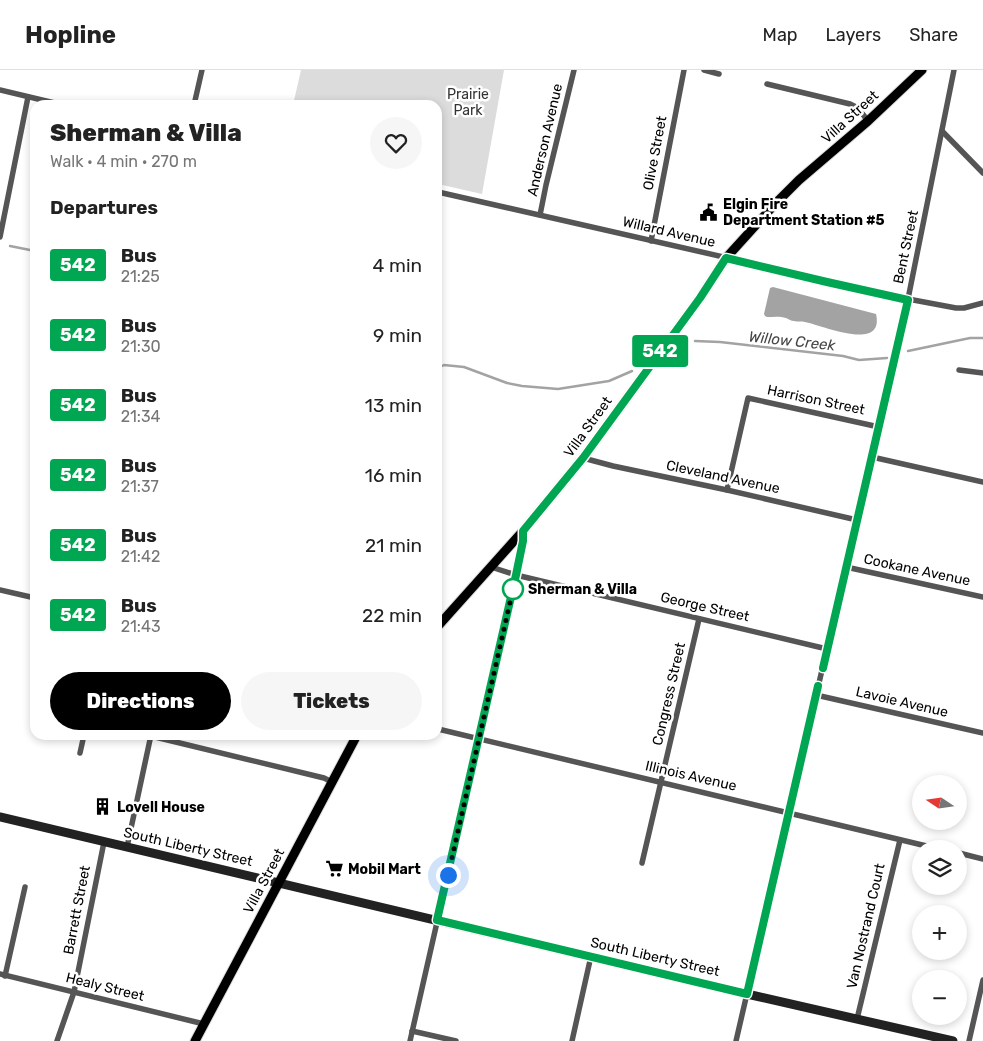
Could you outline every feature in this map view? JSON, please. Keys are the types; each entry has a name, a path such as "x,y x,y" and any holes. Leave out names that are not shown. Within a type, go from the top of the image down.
{"main road":[{"name":"Villa Street","path":"442,622 523,531 583,458 700,298 726,258 799,180 922,70"},
{"name":"Villa Street","path":"195,1041 354,740"},
{"name":"South Liberty Street","path":"0,817 953,1041"}],"street":[{"path":"195,100 202,70"},
{"name":"Anderson Avenue","path":"540,215 574,70"},
{"name":"Olive Street","path":"650,241 684,70"},
{"path":"704,70 719,74"},
{"name":"Bent Street","path":"736,1041 908,300 954,70"},
{"path":"767,84 850,104 858,108 868,120"},
{"path":"0,90 41,100"},
{"path":"0,237 28,97"},
{"path":"942,131 983,173"},
{"name":"Willard Avenue","path":"442,193 908,300 956,308 983,303"},
{"path":"959,370 983,373"},
{"name":"Harrison Street","path":"727,490 748,398 879,427"},
{"path":"872,457 983,482"},
{"name":"Cleveland Avenue","path":"583,458 857,520"},
{"path":"410,1041 516,575 523,541 523,531"},
{"name":"George Street","path":"491,567 516,575 827,649"},
{"name":"Cookane Avenue","path":"846,567 983,597"},
{"path":"0,590 30,597"},
{"name":"Congress Street","path":"642,863 699,619"},
{"name":"Lavoie Avenue","path":"816,695 983,733"},
{"name":"Illinois Avenue","path":"442,730 912,843"},
{"path":"80,753 83,740"},
{"path":"127,847 150,740"},
{"path":"168,740 316,776 332,782"},
{"name":"Van Nostrand Court","path":"857,1019 900,840"},
{"name":"Barrett Street","path":"57,1041 74,992 104,842"},
{"path":"967,855 983,859"},
{"path":"3,975 25,887"},
{"path":"572,1041 591,956"},
{"name":"Healy Street","path":"3,975 204,1024"},
{"path":"968,1041 983,980"},
{"path":"412,1031 456,1041"}],"green space":[{"name":"Prairie Park","path":"301,70 504,70 482,194 442,185 442,100 294,100"}],"shaded area":[{"path":"773,287 876,314 876,326 871,332 850,334 804,322 792,321 784,317 767,317 764,314 770,288"}],"waterway":[{"name":"Willow Creek","path":"10,246 30,250"},
{"name":"Willow Creek","path":"908,351 970,338 983,338"},
{"name":"Willow Creek","path":"695,341 720,342 843,356 859,360 887,358"},
{"name":"Willow Creek","path":"442,366 464,367 507,383 522,386 558,389 609,381 632,371"}],"bus line":[{"name":"542","path":"818,686 747,994 437,920 516,575 523,541 523,531 583,458 700,298 726,258 908,300 823,668"}],"place":[{"name":"Elgin Fire Department Station #5","path":"709,212"},
{"name":"Sherman & Villa","path":"513,589"},
{"name":"Lovell House","path":"103,807"},
{"name":"Mobil Mart","path":"334,869"}],"route":[{"path":"448,875 514,585 513,589"}]}
